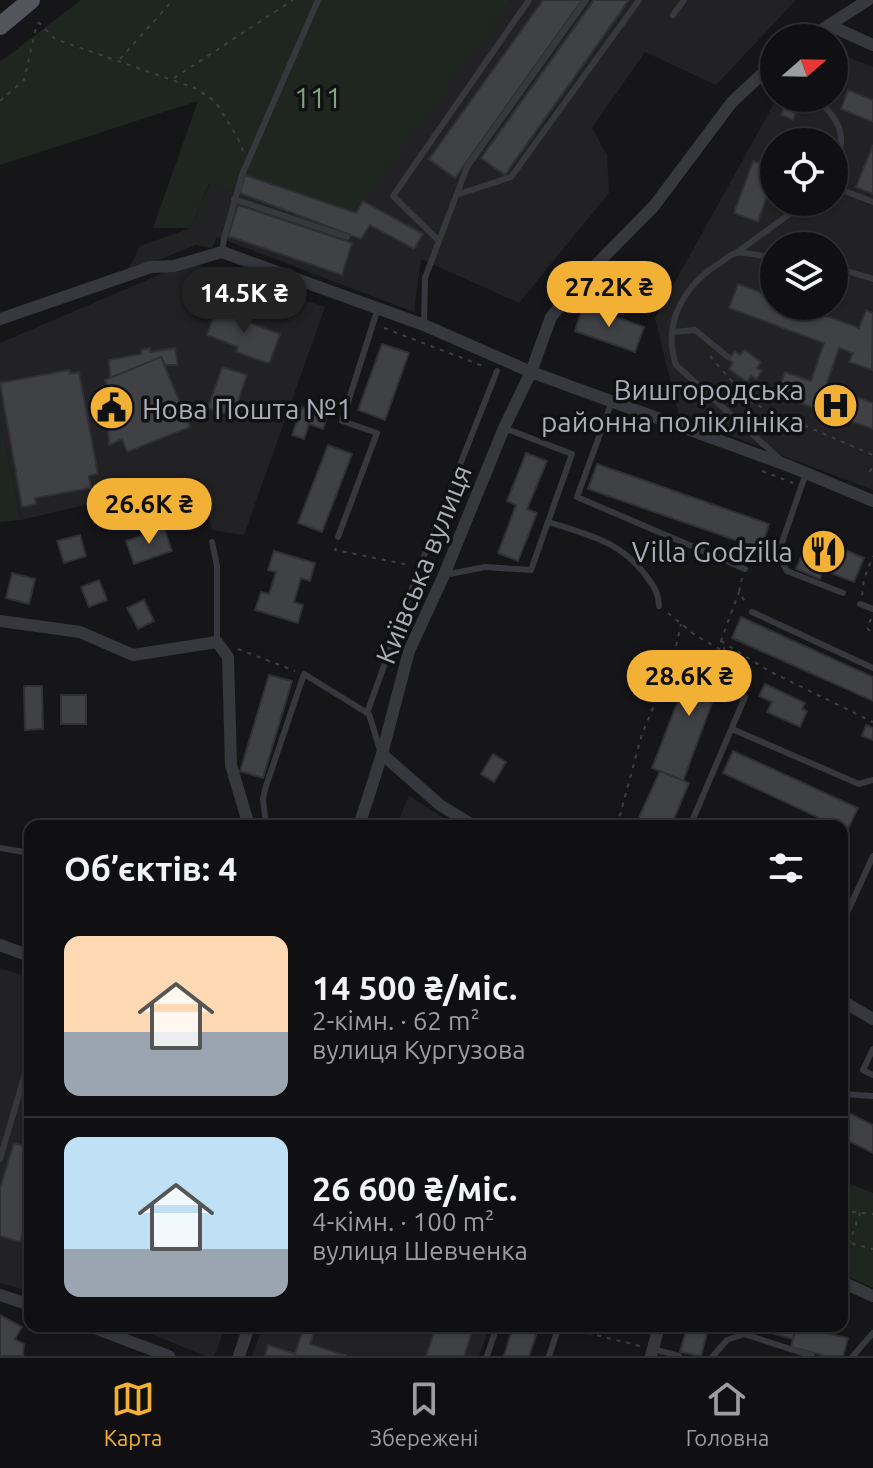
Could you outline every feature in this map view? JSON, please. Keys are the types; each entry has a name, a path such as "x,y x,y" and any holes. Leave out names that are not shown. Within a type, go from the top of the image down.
{"main road":[{"path":"0,26 31,0"}],"street":[{"path":"831,24 868,0"},
{"path":"848,34 873,45"},
{"name":"Київська вулиця","path":"361,820 409,651 531,372 551,317 584,277 654,206 732,102 760,76"},
{"path":"0,319 151,267 174,266 222,252 424,325 531,372 789,466 873,501"},
{"path":"0,621 80,632 133,655 217,642 228,657 231,765 247,820"},
{"path":"382,754 440,805 464,820"},
{"path":"0,945 24,954"},
{"path":"848,1004 873,1019"},
{"path":"848,1285 873,1296"},
{"path":"0,1295 24,1303"},
{"path":"105,1332 169,1356"},
{"path":"239,1356 247,1332"},
{"path":"652,1353 657,1332"}],"lane":[{"path":"222,252 242,175 318,0"},
{"path":"439,241 393,196 529,0"},
{"path":"424,325 425,278 467,167 586,0"},
{"path":"456,195 511,177 639,0"},
{"path":"673,15 684,0"},
{"path":"848,192 873,202"},
{"path":"234,199 347,237"},
{"path":"787,216 689,287 674,321 671,349 676,365 789,466"},
{"path":"736,253 760,256"},
{"path":"848,271 873,279"},
{"path":"339,536 377,433 342,421 378,308"},
{"path":"673,332 695,330 728,357"},
{"path":"367,713 420,566 497,371"},
{"path":"612,401 577,497 745,569"},
{"path":"444,575 485,567 531,570 572,454 504,428"},
{"path":"806,473 778,554 787,571 843,593"},
{"path":"549,522 611,543 630,555 658,591 659,606"},
{"path":"212,542 217,566 217,642"},
{"path":"860,604 873,611"},
{"path":"752,612 873,668"},
{"path":"265,820 263,799 266,786 304,674 367,713 382,754"},
{"path":"693,820 745,697"},
{"path":"732,729 859,784 873,779"},
{"path":"0,848 24,852"},
{"path":"848,911 873,856"},
{"path":"873,1049 863,1070 873,1075"},
{"path":"0,1159 24,1077"},
{"path":"848,1094 873,1096"},
{"path":"487,1356 495,1332"},
{"path":"549,1356 558,1332"},
{"path":"853,1356 873,1333"},
{"path":"713,1356 727,1340 744,1334 812,1356"},
{"path":"652,1353 679,1356"}],"path":[{"path":"119,60 173,0"},
{"path":"173,79 293,0"},
{"path":"0,101 24,80 38,22 55,39 173,79 215,101 238,138 245,159 242,175"},
{"path":"373,324 497,371"},
{"path":"709,354 750,402 873,455"},
{"path":"870,472 873,465"},
{"path":"339,536 335,550 420,566"},
{"path":"860,604 864,579 873,556"},
{"path":"745,569 721,641 745,697"},
{"path":"739,592 752,612"},
{"path":"659,606 726,653"},
{"path":"873,611 867,628 873,634"},
{"path":"619,820 642,734 673,660 681,624"},
{"path":"721,641 769,671 873,722"},
{"path":"217,642 304,674"},
{"path":"848,1212 873,1214"},
{"path":"848,1248 860,1213"},
{"path":"850,1243 873,1249"},
{"path":"580,1332 652,1353"}],"shaded area":[{"path":"511,0 796,0 773,24 760,24 760,38 716,85 645,52 592,128 607,155 609,193 519,303 421,259 414,312 217,237 212,248 196,245 126,273 140,246 191,228 210,182 345,232 363,201"},
{"path":"848,57 873,67 873,490 679,416 655,318 760,129 760,216 848,216 848,128 760,128 769,112 848,112"},
{"path":"196,264 325,307 244,535 212,530 199,478 21,520 0,421 0,343 168,271"},
{"path":"409,796 447,820 399,820"},
{"path":"0,968 24,976 24,1290 0,1283"},
{"path":"147,1332 224,1332 214,1356 205,1356"},
{"path":"261,1332 488,1332 479,1356 252,1356"}],"green space":[{"name":"111","path":"81,0 511,0 356,213 246,175 240,193 209,183 191,228 153,228 198,101 0,165 0,62"},
{"path":"0,421 21,520 0,522"},
{"path":"848,1183 873,1193 873,1288 848,1277"}],"building":[{"path":"543,0 582,0 455,178 429,159"},
{"path":"594,0 629,0 505,175 481,158"},
{"path":"848,90 873,100 873,122 848,112"},
{"path":"782,112 796,112 793,120 781,115"},
{"path":"873,145 873,194 856,187"},
{"path":"753,161 760,163 758,222 734,213"},
{"path":"245,175 356,213 363,201 423,234 414,249 370,225 361,239 240,193"},
{"path":"238,205 352,243 342,275 228,236"},
{"path":"738,284 760,292 760,319 729,308"},
{"path":"583,305 644,327 635,352 575,331"},
{"path":"217,307 280,334 270,362 236,352 238,347 207,335"},
{"path":"866,310 873,313 872,370 849,362 853,353 839,348 826,386 873,403 873,429 777,395 785,372 811,381 824,343 762,320 837,320 859,328"},
{"path":"382,344 409,353 385,420 358,410"},
{"path":"150,348 150,352 175,348 178,365 165,365 161,357 110,378 109,360 141,354 141,350"},
{"path":"745,350 761,362 757,368 762,371 756,379 751,376 747,382 729,369 733,363 729,359 735,351 740,355"},
{"path":"161,357 190,427 127,452 122,439 109,445 107,403 113,401 105,380"},
{"path":"222,367 247,375 233,416 208,408"},
{"path":"69,370 70,374 79,372 98,474 89,476 91,488 35,498 36,504 22,507 0,383"},
{"path":"302,407 327,416 323,429 309,424 304,439 292,435"},
{"path":"328,445 352,454 322,532 298,523"},
{"path":"526,453 547,461 527,509 537,513 518,561 498,553 516,505 507,501"},
{"path":"597,464 769,524 761,549 588,489"},
{"path":"164,528 172,551 134,564 126,541"},
{"path":"80,535 86,556 64,563 57,541"},
{"path":"810,535 864,558 854,582 823,570 820,579 796,569"},
{"path":"274,551 315,563 310,581 301,578 294,602 303,605 298,623 255,610 261,592 269,594 276,572 268,570"},
{"path":"12,573 35,579 29,604 6,598"},
{"path":"99,580 107,600 89,607 81,587"},
{"path":"144,600 154,621 138,629 127,608"},
{"path":"741,617 873,677 873,701 732,638"},
{"path":"696,654 725,668 683,781 652,768"},
{"path":"269,675 292,681 263,778 240,771"},
{"path":"765,684 805,703 802,709 807,711 800,727 767,712 772,702 759,696"},
{"path":"24,686 42,686 43,729 25,730"},
{"path":"61,695 86,695 86,724 61,724"},
{"path":"866,725 873,728 873,740 862,736"},
{"path":"733,751 858,808 848,829 848,820 823,820 723,773"},
{"path":"493,754 506,762 494,782 481,774"},
{"path":"660,771 689,783 674,820 638,820"},
{"path":"848,1112 873,1125 873,1153 848,1141"},
{"path":"14,1143 24,1146 24,1229 20,1242 0,1236 0,1188"},
{"path":"0,1315 22,1327 15,1339 24,1344 23,1356 0,1356"},
{"path":"302,1332 314,1332 310,1344 347,1356 265,1356 268,1345 295,1354"},
{"path":"434,1332 472,1332 464,1356 426,1356"},
{"path":"511,1332 537,1332 529,1356 504,1356"},
{"path":"685,1332 707,1332 701,1356 680,1352"},
{"path":"767,1332 795,1332 793,1339"},
{"path":"795,1332 822,1332 848,1338 843,1356 826,1356 791,1347"}],"place":[{"name":"Вишгородська районна поліклініка","path":"835,405"},
{"name":"Нова Пошта №1","path":"111,408"},
{"name":"Villa Godzilla","path":"824,551"}]}
